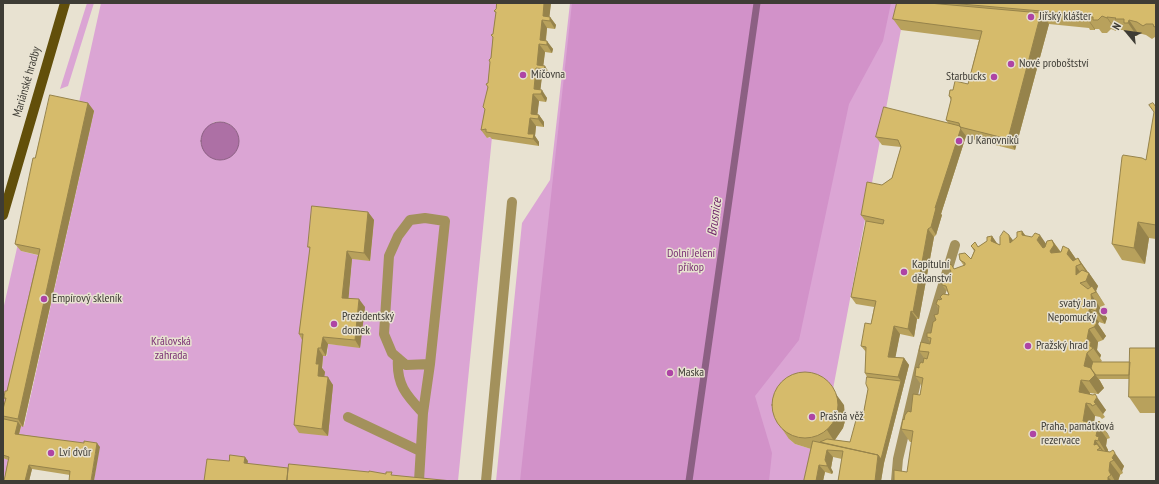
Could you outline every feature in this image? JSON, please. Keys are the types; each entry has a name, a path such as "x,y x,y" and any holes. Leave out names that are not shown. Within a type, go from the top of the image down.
{"main road":[{"name":"Mariánské hradby","path":"3,215 65,3"}],"street":[{"path":"486,481 512,202"},
{"path":"419,481 423,413 430,364 445,220 425,218 410,220 398,236 389,256 384,334 392,353 406,365 430,364"},
{"path":"896,481 898,459 924,348 955,245"},
{"path":"398,358 400,384 410,399 423,413"},
{"path":"348,417 420,451"}],"green space":[{"path":"87,3 94,3 68,86 60,89"},
{"name":"Královská zahrada","path":"101,3 501,3 487,138 492,137 458,481 94,481 99,447 18,438 21,426 24,426 94,111 78,107","holes":["214,122 224,122 231,126 236,132 238,139 237,147 233,153 226,158 216,159 202,146 201,138","318,214 374,220 370,260 352,259 348,305 360,347 328,344 327,356 323,356 323,384 304,383"]},
{"name":"Dolní Jelení příkop","path":"570,3 906,3 833,389 824,384 789,439 795,444 811,449 811,481 496,481 522,223 550,180"},
{"name":"Dolní Jelení příkop","path":"572,3 891,3 883,41 849,104 799,340 755,396 772,453 769,481 520,481"},
{"path":"19,239 21,251 45,257 3,439 3,310"},
{"path":"3,458 12,461 7,481 3,481"}],"shaded area":[{"path":"216,122 224,122 231,125 236,130 239,141 236,152 231,157 224,160 216,160 209,157 204,152 201,145 201,137 204,130 209,125"}],"building":[{"name":"Míčovna","path":"497,3 544,3 543,16 550,17 550,21 542,20 540,40 547,41 547,45 539,44 537,65 545,66 544,69 536,68 534,89 542,90 541,94 533,94 531,114 539,115 538,119 530,118 528,134 534,134 533,139 486,132 486,129 481,130 485,109 483,107 488,87 486,84 488,83 489,60 491,58 493,37 491,35 493,34 496,12 494,11"},
{"name":"Nové proboštství","path":"897,3 929,3 1041,13 1008,139 960,127 959,123 946,120 951,100 951,97 949,96 950,90 953,90 955,81 968,84 982,31 893,19"},
{"path":"950,3 1156,3 1156,26 1154,27 1153,24 1146,24 1143,26 1137,22 1129,20 1128,23 1124,23 1124,19 1107,18 1102,16 1098,20 1093,20 1093,17 1081,17 1082,15"},
{"name":"Empírový skleník","path":"50,95 88,103 18,419 3,416 6,398 4,398 5,391 7,391 40,249 15,244 33,158 35,158"},
{"path":"1153,103 1156,107 1156,225 1138,222 1134,248 1112,244 1122,157 1123,155 1146,160 1154,112 1149,105"},
{"path":"884,107 960,126 961,128 935,208 931,227 928,229 913,312 911,311 908,329 894,326 888,357 904,358 898,377 865,373 866,347 861,346 865,323 871,324 876,301 851,297 866,221 883,224 884,220 861,215 867,182 882,185 892,178 901,147 898,140 876,137"},
{"name":"Prezidentský domek","path":"312,206 368,212 364,253 347,251 342,298 359,299 355,340 323,337 321,348 318,348 316,364 319,364 318,376 328,377 322,429 294,425 303,334 299,334 310,247 308,247"},
{"path":"1004,231 1009,235 1010,243 1017,237 1017,232 1022,231 1022,235 1032,237 1035,233 1040,235 1037,240 1043,248 1045,247 1047,241 1052,240 1054,245 1050,251 1051,253 1061,252 1063,246 1069,249 1067,254 1073,261 1078,258 1081,264 1076,266 1076,275 1082,270 1089,273 1086,281 1080,283 1088,289 1092,286 1096,292 1091,294 1092,304 1097,305 1096,311 1090,309 1085,317 1092,317 1097,323 1094,327 1089,329 1087,339 1091,342 1090,346 1093,348 1087,353 1084,366 1091,368 1095,375 1089,381 1081,380 1079,392 1093,395 1095,394 1097,397 1094,402 1096,404 1092,406 1091,404 1086,403 1083,421 1097,423 1099,421 1101,425 1098,426 1096,436 1099,437 1098,441 1095,440 1094,445 1097,444 1100,448 1097,450 1110,452 1113,450 1115,453 1112,458 1114,460 1110,462 1109,471 1111,475 1108,477 1108,481 894,481 894,470 907,472 913,431 901,429 905,415 908,411 911,412 913,394 920,395 923,378 915,376 916,367 919,368 921,362 923,363 924,358 927,359 929,352 919,351 921,342 930,344 931,338 927,337 927,333 931,333 933,322 936,320 934,315 938,314 939,306 936,304 938,299 942,299 940,297 943,294 949,295 946,286 942,285 942,280 946,280 951,271 948,267 951,264 954,269 965,265 965,263 960,260 959,254 965,253 971,259 975,250 971,246 975,242 978,247 987,241 987,237 992,236 991,241 1000,245 1000,237"},
{"path":"1130,348 1156,348 1156,397 1129,397"},
{"path":"1093,362 1130,362 1129,375 1096,375 1091,369"},
{"name":"Prašná věž","path":"805,372 817,375 828,382 835,393 838,405 835,417 828,428 817,435 805,438 793,435 782,428 775,417 772,405 775,393 782,382 793,375"},
{"path":"867,377 901,381 881,459 878,455 820,442 827,439 850,442 856,420 862,421 868,389 866,384"},
{"name":"Lví dvůr","path":"4,419 18,422 15,434 84,443 84,441 97,443 91,481 69,481 70,471 29,465 25,481 4,481 9,457 3,455"},
{"path":"813,441 878,455 875,481 838,481 843,451 827,450 825,460 827,466 819,465 816,481 804,481"},
{"path":"230,455 245,457 244,463 288,468 287,481 204,481 207,459 229,461"},
{"path":"289,464 369,471 386,474 386,472 392,472 391,475 452,481 287,481"}],"waterway":[{"name":"Brusnice","path":"689,481 757,3"}],"place":[{"name":"Jiřský klášter","path":"1031,17"},
{"name":"Nové proboštství","path":"1011,64"},
{"name":"Míčovna","path":"523,75"},
{"name":"Starbucks","path":"994,77"},
{"name":"U Kanovníků","path":"959,141"},
{"name":"Kapitulní děkanství","path":"904,272"},
{"name":"Empírový skleník","path":"44,299"},
{"name":"svatý Jan Nepomucký","path":"1104,311"},
{"name":"Prezidentský domek","path":"334,324"},
{"name":"Pražský hrad","path":"1028,346"},
{"name":"Maska","path":"670,373"},
{"name":"Prašná věž","path":"812,417"},
{"name":"Praha, památková rezervace","path":"1033,434"},
{"name":"Lví dvůr","path":"51,453"}]}
